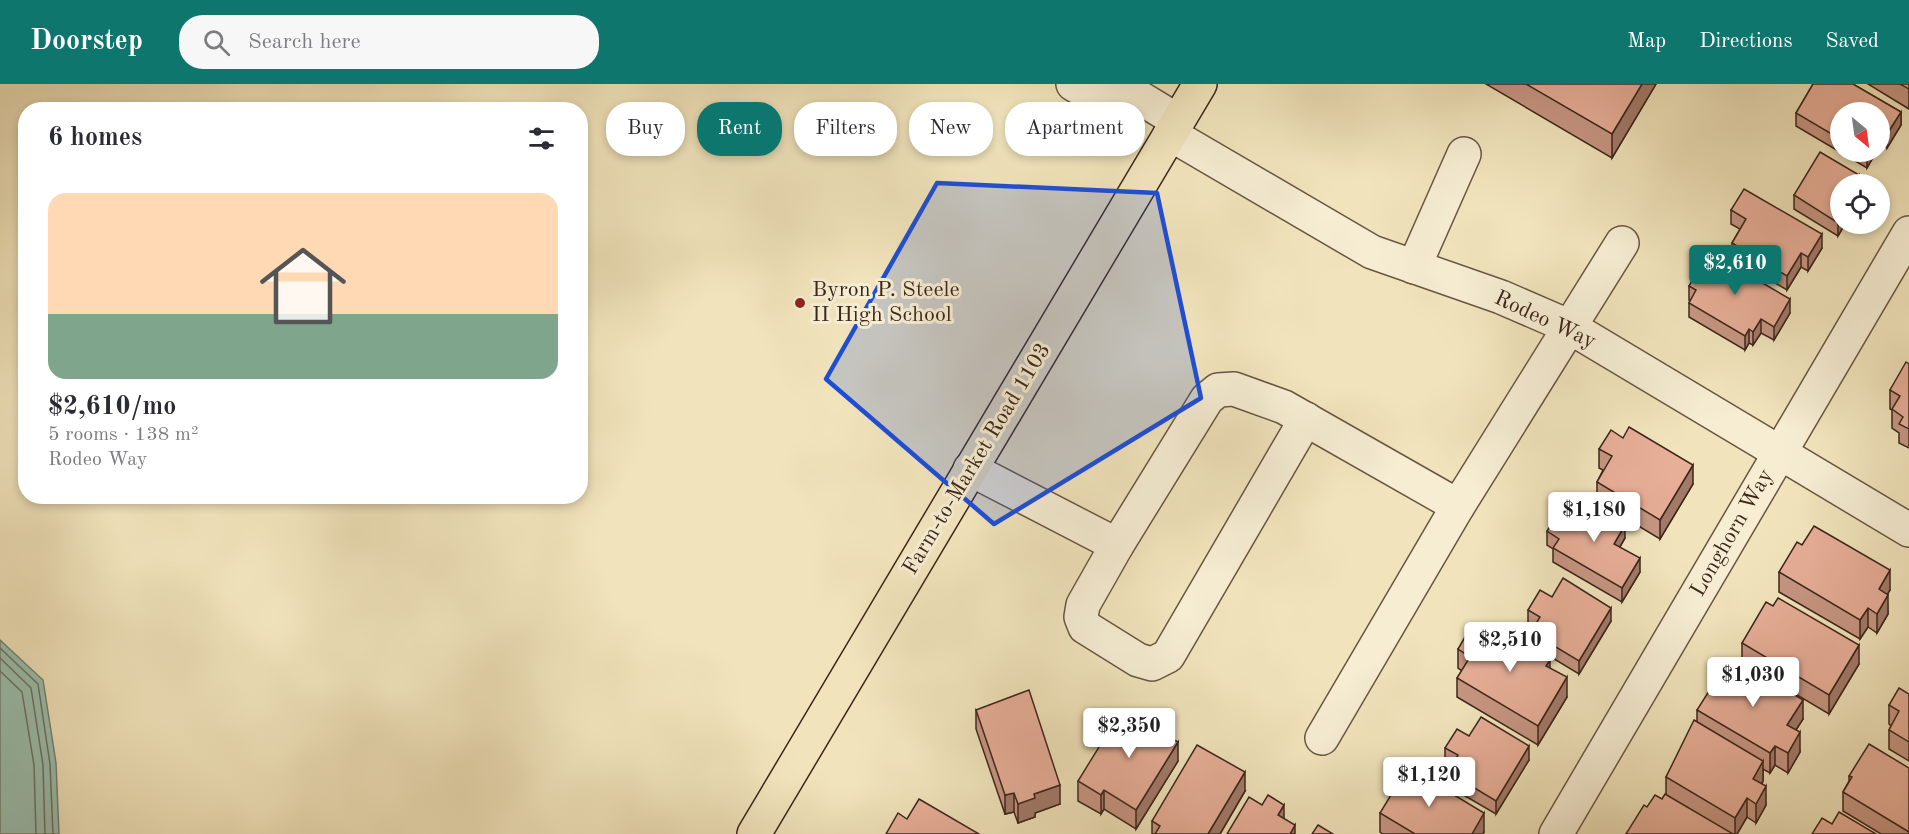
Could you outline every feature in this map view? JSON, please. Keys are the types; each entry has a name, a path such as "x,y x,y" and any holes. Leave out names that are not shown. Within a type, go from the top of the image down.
{"main road":[{"name":"Farm-to-Market Road 1103","path":"754,834 1200,84"}],"street":[{"path":"1073,84 1089,93 1126,87"},
{"name":"Rodeo Way","path":"1126,87 1174,128 1372,252 1501,297 1568,326 1778,454 1909,530"},
{"path":"1414,267 1464,154"},
{"name":"Longhorn Way","path":"1556,834 1909,233"},
{"path":"1322,738 1458,506 1568,326 1622,243"},
{"path":"1306,419 1168,656 1152,664 1138,660 1085,627 1081,617 1083,605 1117,545 1207,399 1218,390 1234,389 1284,407 1306,419 1458,506"},
{"path":"970,469 1117,545"}],"highlighted area":[{"path":"937,183 1157,193 1201,398 994,524 826,379"}],"water":[{"path":"0,640 43,680 56,763 59,834 0,834"}],"building":[{"path":"1526,84 1642,84 1612,134"},
{"path":"1813,84 1853,84 1884,102 1830,102 1830,133 1796,113"},
{"path":"1890,106 1901,112 1890,129"},
{"path":"1820,152 1830,158 1830,162 1837,162 1857,174 1830,174 1830,218 1794,195"},
{"path":"1744,189 1822,234 1808,257 1801,253 1787,276 1732,243 1746,219 1731,210"},
{"path":"1709,252 1790,299 1774,327 1761,319 1753,332 1749,329 1745,336 1689,303 1696,290 1689,286"},
{"path":"1906,362 1909,364 1909,429 1899,424 1903,417 1892,409 1900,396 1890,390"},
{"path":"1629,427 1693,465 1660,520 1597,482 1612,456 1599,449 1611,430 1623,438"},
{"path":"1582,500 1625,525 1614,544 1640,558 1622,588 1553,548 1559,539 1547,531 1559,512 1570,519"},
{"path":"1814,526 1890,570 1879,589 1888,595 1877,614 1868,608 1860,620 1779,572 1797,542 1802,545"},
{"path":"1563,578 1611,608 1579,661 1531,632 1540,617 1528,610 1540,590 1552,597"},
{"path":"1778,598 1859,645 1829,695 1742,643 1766,602 1773,606"},
{"path":"1490,624 1550,660 1546,666 1567,677 1538,726 1457,678 1470,657 1458,649 1469,630 1478,635"},
{"path":"1733,658 1803,700 1787,725 1800,732 1788,753 1775,746 1770,753 1697,710 1716,680 1719,682"},
{"path":"1899,688 1909,694 1909,742 1889,730 1899,711 1889,705"},
{"path":"1029,690 1060,785 1034,794 1035,798 1018,804 1014,793 1005,795 976,710"},
{"path":"1145,711 1163,721 1157,730 1178,742 1136,810 1104,790 1101,795 1078,781 1120,713 1138,723"},
{"path":"1481,717 1529,746 1496,801 1448,772 1458,755 1445,748 1457,729 1469,736"},
{"path":"1694,720 1763,761 1753,779 1766,786 1756,804 1747,798 1735,818 1666,777"},
{"path":"1869,744 1909,768 1909,832 1843,792 1852,777 1849,776"},
{"path":"1197,745 1245,772 1208,834 1155,834 1160,826 1152,821"},
{"path":"1408,767 1484,813 1472,834 1415,834 1380,813"},
{"path":"1665,794 1733,834 1626,834 1644,805 1647,807 1655,795 1662,799"},
{"path":"1268,795 1284,805 1278,815 1295,825 1290,834 1227,834 1249,797 1262,805"},
{"path":"919,799 979,834 886,834 898,813 907,819"},
{"path":"1839,812 1876,834 1812,834 1822,818 1832,824"},
{"path":"1318,825 1333,834 1312,834"}],"place":[{"name":"Byron P. Steele II High School","path":"800,303"}]}
